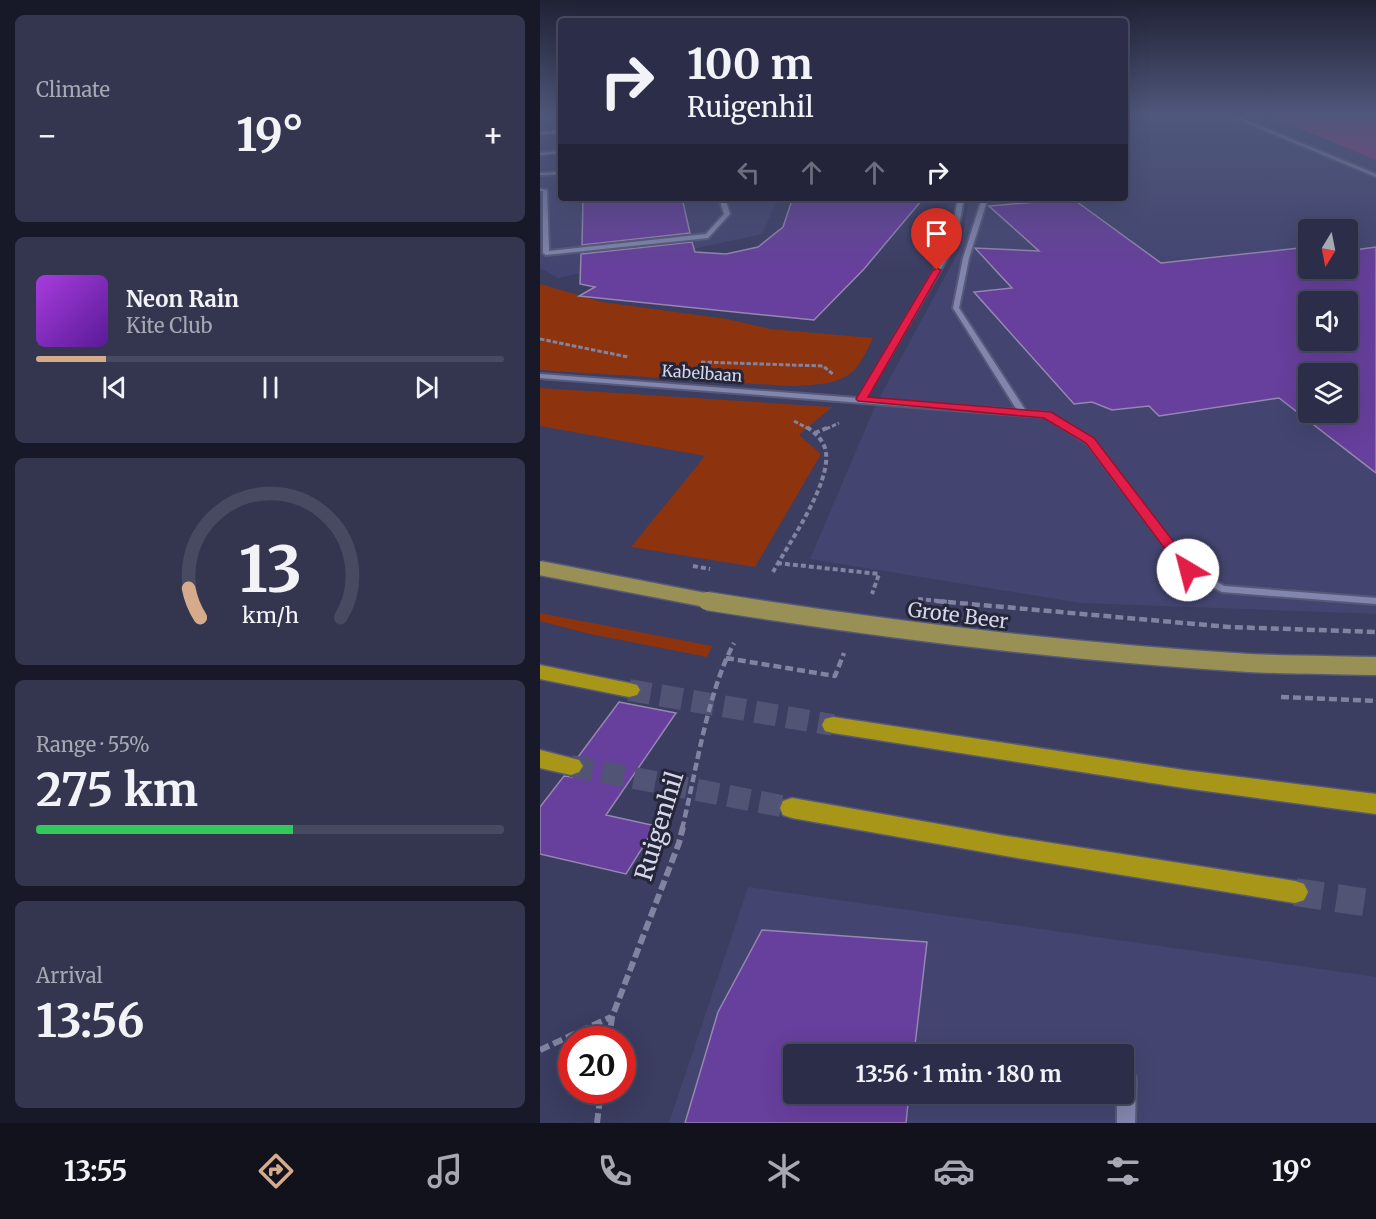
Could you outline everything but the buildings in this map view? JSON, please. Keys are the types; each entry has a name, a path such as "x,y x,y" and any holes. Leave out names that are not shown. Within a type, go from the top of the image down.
{"highway":[{"path":"540,672 629,690"},
{"path":"833,725 1184,779 1376,804"},
{"path":"540,759 571,766"},
{"path":"792,808 1006,846 1295,892"}],"main road":[{"name":"Grote Beer","path":"540,568 702,600 870,626 1063,648 1227,662 1376,666"}],"street":[{"path":"1351,165 1376,176"},
{"path":"540,174 558,173"},
{"path":"540,190 544,190 546,253 708,236 727,214 723,201"},
{"path":"861,399 948,252 954,237 960,201"},
{"path":"984,201 966,258 956,308 1023,412"},
{"name":"Kabelbaan","path":"540,376 1047,415 1090,441 1188,570 1222,589 1376,601"},
{"path":"1126,1104 1126,1123"}],"path":[{"path":"540,339 636,359"},
{"path":"694,362 823,366 861,399"},
{"path":"772,572 811,502 825,470 826,451 815,433"},
{"name":"Grote Beer","path":"777,563 879,574 871,593 882,595"},
{"path":"689,566 712,569"},
{"name":"Grote Beer","path":"917,598 1056,613 1229,627 1376,632"},
{"name":"Ruigenhil","path":"611,1026 612,1017 679,843 712,704 726,658 734,643"},
{"path":"726,658 835,676 844,653"},
{"path":"540,1050 612,1017"},
{"path":"597,1123 599,1104"}],"shaded area":[{"path":"540,165 558,165 558,201 777,201 762,234 558,278 540,268"},
{"path":"1128,165 1376,165 1376,614 1081,603 810,559 876,404 961,247 969,201 1128,201"},
{"path":"540,284 602,302 727,319 770,329 873,338 861,361 850,374 834,381 815,385 788,386 540,370"},
{"path":"540,388 832,407 799,435 821,454 755,567 631,547 705,456 540,426"},
{"path":"540,613 712,646 707,657 590,634 540,621"},
{"path":"748,887 1376,977 1376,1123 669,1123"}],"tunnel":[{"path":"629,690 833,725"},
{"path":"571,766 792,808"},
{"path":"1295,892 1376,904"}],"route":[{"path":"937,270 861,399 1047,415 1090,441 1188,570"}]}
